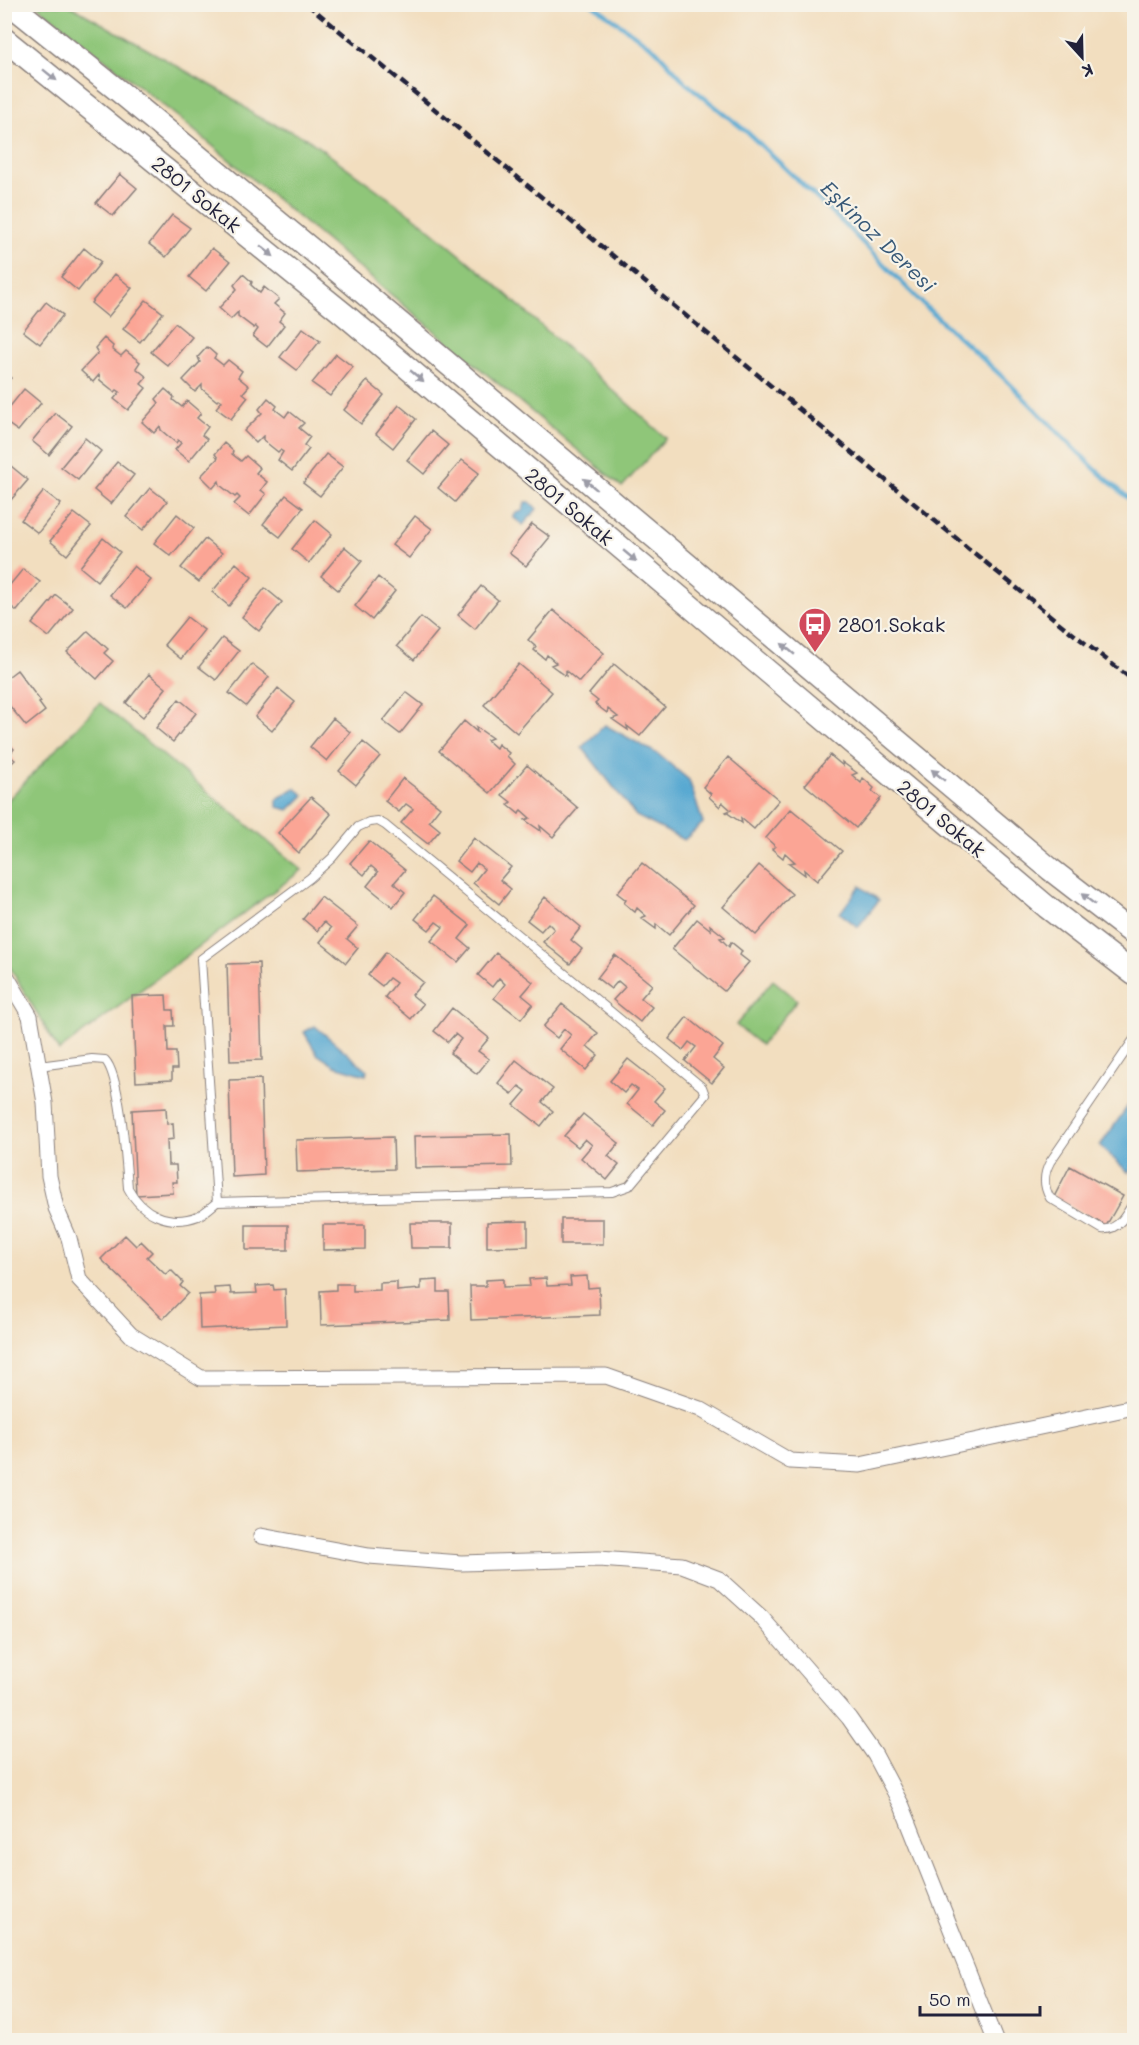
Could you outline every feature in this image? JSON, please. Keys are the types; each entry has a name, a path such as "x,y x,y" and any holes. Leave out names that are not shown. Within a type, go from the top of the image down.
{"main road":[{"name":"2801 Sokak","path":"10,4 340,273 1050,869 1134,934"},
{"name":"2801 Sokak","path":"4,39 345,315 1047,907 1134,974"}],"street":[{"path":"4,972 30,1016 45,1103 49,1176 56,1208 69,1238 79,1279 131,1335 201,1378 606,1376 700,1409 790,1461 860,1466 1134,1407"},
{"path":"261,1536 369,1556 461,1563 599,1559 682,1565 719,1579 761,1617 849,1718 875,1755 902,1806 995,2040"}],"lane":[{"path":"39,1066 92,1059 105,1060 110,1065 116,1084 129,1188 135,1200 157,1218 171,1221 199,1216 218,1202 612,1192 629,1186 705,1095 702,1087 386,825 378,821 369,822 358,827 332,858 310,878 201,959 218,1202"},
{"path":"1134,1039 1044,1174 1046,1190 1050,1198 1102,1229 1109,1230 1120,1222 1134,1201"}],"green space":[{"path":"36,5 69,5 230,96 256,116 306,138 420,221 487,277 666,438 622,487 178,117"},
{"path":"100,703 302,870 59,1051 5,959 4,804"},
{"path":"773,980 797,1000 761,1045 736,1025"}],"water":[{"path":"525,502 530,502 537,509 523,525 513,517 516,513 523,511"},
{"path":"605,725 658,754 689,780 703,823 684,840 636,816 582,747"},
{"path":"295,788 304,795 289,810 277,807 277,799"},
{"path":"860,886 879,900 858,927 840,913"},
{"path":"315,1026 367,1070 366,1075 335,1066 317,1054 304,1032"},
{"path":"1132,1100 1134,1162 1129,1173 1100,1146"}],"building":[{"path":"120,174 137,188 113,216 96,203"},
{"path":"172,215 190,228 166,257 149,244"},
{"path":"84,248 101,262 78,291 61,277"},
{"path":"212,248 230,262 206,291 189,277"},
{"path":"115,274 132,288 108,317 91,303"},
{"path":"243,274 260,293 264,287 279,299 274,304 285,313 279,321 284,325 267,347 253,336 258,329 238,316 238,312 231,319 219,308 237,289 234,285"},
{"path":"146,300 163,313 140,342 123,329"},
{"path":"46,302 63,315 40,344 23,331"},
{"path":"175,323 192,337 168,366 151,352"},
{"path":"303,328 320,341 297,370 280,357"},
{"path":"104,338 121,356 126,351 140,362 136,368 147,377 141,384 146,388 128,410 114,399 120,392 117,390 115,392 100,380 99,375 93,382 81,371 98,353 95,348"},
{"path":"207,347 216,355 214,358 223,365 228,360 242,371 238,377 249,386 243,393 248,397 231,419 216,408 222,401 219,399 217,401 202,389 202,385 195,392 183,380 200,362 198,357"},
{"path":"336,354 353,367 330,396 312,383"},
{"path":"4,372 11,378 4,386"},
{"path":"367,381 384,395 361,424 344,410"},
{"path":"24,389 41,403 18,431 4,421 4,414"},
{"path":"165,389 182,407 187,401 201,413 197,418 208,427 202,435 207,439 189,461 175,450 181,443 178,440 176,443 161,430 160,426 154,433 142,422 159,403 156,399"},
{"path":"268,398 277,406 275,409 285,417 289,411 304,423 299,428 310,437 304,445 309,449 292,471 278,460 283,452 280,450 278,452 263,440 263,436 256,443 244,431 262,413 259,409"},
{"path":"399,405 416,419 393,448 376,434"},
{"path":"55,413 72,426 49,455 32,441"},
{"path":"431,431 448,445 424,474 407,460"},
{"path":"85,438 101,451 78,480 61,467"},
{"path":"224,443 241,461 246,456 260,468 256,473 267,482 261,490 266,494 249,516 234,504 240,498 237,495 235,497 220,485 219,481 213,488 201,476 218,458 215,454"},
{"path":"326,454 343,467 320,496 303,483"},
{"path":"462,460 479,473 455,502 438,488"},
{"path":"117,462 134,475 111,504 94,490"},
{"path":"11,466 28,480 4,508 4,474"},
{"path":"150,488 167,501 143,530 126,517"},
{"path":"44,491 61,504 38,533 21,520"},
{"path":"286,495 303,508 280,537 263,524"},
{"path":"74,513 91,526 67,555 50,541"},
{"path":"177,514 194,528 171,556 154,543"},
{"path":"415,516 432,529 409,558 392,545"},
{"path":"315,520 332,534 309,563 292,549"},
{"path":"532,524 550,537 526,566 509,553"},
{"path":"103,538 120,552 97,581 80,567"},
{"path":"205,539 222,553 199,582 181,568"},
{"path":"345,547 362,561 338,590 321,576"},
{"path":"236,563 252,577 229,606 212,592"},
{"path":"134,566 151,580 127,608 110,595"},
{"path":"23,569 40,582 17,611 4,601 4,592"},
{"path":"378,577 395,591 372,620 355,606"},
{"path":"481,586 498,600 475,629 458,615"},
{"path":"265,588 282,602 259,631 242,617"},
{"path":"56,595 73,608 49,637 32,624"},
{"path":"553,610 604,653 579,682 566,671 566,676 551,665 556,663 547,655 545,659 534,650 536,647 528,640"},
{"path":"187,617 204,630 181,659 164,645"},
{"path":"421,617 438,631 414,660 397,646"},
{"path":"88,631 108,649 104,653 113,661 97,679 67,652"},
{"path":"222,638 239,651 216,680 199,667"},
{"path":"252,664 269,677 246,706 229,693"},
{"path":"519,664 552,692 517,733 484,705"},
{"path":"614,664 665,707 640,736 627,726 628,730 612,719 618,717 608,709 607,713 595,704 598,701 589,694"},
{"path":"17,670 45,711 26,726 4,699 4,680"},
{"path":"149,674 166,688 143,717 126,703"},
{"path":"278,688 295,702 272,731 255,717"},
{"path":"406,692 423,705 400,734 383,721"},
{"path":"179,699 196,713 173,742 156,728"},
{"path":"333,718 350,732 327,761 310,747"},
{"path":"464,721 477,732 476,727 492,738 487,740 496,748 498,744 509,753 507,756 515,764 490,793 439,751"},
{"path":"4,739 14,749 9,755 15,760 4,770"},
{"path":"363,742 380,756 356,785 339,771"},
{"path":"830,755 843,766 842,762 857,773 852,775 861,783 863,778 874,788 872,791 881,798 856,828 805,785"},
{"path":"728,757 779,800 754,829 741,818 742,823 726,812 731,810 722,802 720,807 709,797 711,794 703,787"},
{"path":"527,765 578,808 553,837 540,826 541,831 525,820 530,818 521,810 519,814 508,805 511,802 502,795"},
{"path":"403,778 440,807 429,821 440,830 428,844 401,823 413,809 406,804 399,812 385,801"},
{"path":"311,797 331,814 299,853 278,833"},
{"path":"791,809 842,851 817,881 804,870 805,875 789,863 795,862 785,853 783,858 772,849 775,846 766,838"},
{"path":"474,838 511,867 500,880 511,889 499,904 473,883 484,869 477,863 470,872 456,861"},
{"path":"369,841 405,870 394,883 405,892 393,907 367,886 378,872 371,866 364,875 350,863"},
{"path":"642,863 694,905 669,935 656,924 656,929 641,918 646,916 637,908 635,912 617,893"},
{"path":"759,865 792,894 756,935 723,907"},
{"path":"433,896 470,925 459,939 470,948 458,962 431,941 443,927 436,922 429,930 415,919"},
{"path":"321,897 358,926 347,939 358,948 346,963 320,942 331,928 324,922 317,931 303,919"},
{"path":"545,897 581,927 571,940 582,949 570,964 543,942 554,929 548,923 541,931 527,920"},
{"path":"697,919 711,930 710,925 725,937 720,938 729,947 731,942 742,951 740,955 749,962 724,991 672,949"},
{"path":"386,952 423,982 412,995 423,1004 411,1019 385,997 396,983 389,978 382,986 368,975"},
{"path":"496,953 533,982 522,995 533,1004 521,1019 494,998 505,984 499,978 492,987 478,975"},
{"path":"615,955 652,985 641,998 652,1007 640,1022 613,1000 625,987 618,981 611,989 597,978"},
{"path":"259,963 262,1060 230,1061 227,964"},
{"path":"166,995 167,1010 173,1010 174,1026 167,1026 168,1052 176,1052 177,1069 172,1069 172,1080 136,1082 132,996"},
{"path":"562,1004 598,1033 587,1046 598,1055 586,1070 560,1049 571,1035 564,1029 557,1038 543,1027"},
{"path":"452,1008 489,1038 478,1051 489,1059 477,1074 450,1053 461,1039 455,1034 448,1042 434,1031"},
{"path":"687,1017 723,1046 713,1059 724,1068 712,1083 685,1061 696,1047 689,1042 683,1050 669,1039"},
{"path":"628,1059 665,1088 654,1101 665,1110 653,1125 627,1104 638,1090 631,1085 624,1093 610,1081"},
{"path":"516,1060 553,1089 542,1102 553,1111 541,1126 514,1105 526,1091 519,1086 512,1094 498,1083"},
{"path":"261,1079 264,1175 232,1177 229,1080"},
{"path":"166,1108 167,1124 173,1123 174,1139 167,1140 168,1165 176,1165 177,1182 172,1182 173,1193 136,1195 132,1110"},
{"path":"583,1114 619,1143 608,1156 619,1165 607,1180 581,1158 592,1145 585,1139 578,1147 564,1136"},
{"path":"511,1134 512,1166 415,1168 414,1136"},
{"path":"393,1137 394,1169 297,1172 296,1140"},
{"path":"1070,1166 1123,1196 1106,1226 1054,1197"},
{"path":"561,1219 603,1219 603,1244 561,1244"},
{"path":"528,1221 528,1246 487,1247 487,1222"},
{"path":"410,1223 452,1223 452,1248 411,1248"},
{"path":"246,1225 288,1225 288,1250 246,1250"},
{"path":"323,1225 365,1225 365,1249 323,1250"},
{"path":"125,1235 136,1246 141,1241 152,1252 147,1257 166,1275 171,1270 183,1282 180,1286 188,1293 163,1319 101,1259"},
{"path":"587,1276 588,1288 599,1287 600,1315 471,1320 470,1286 486,1286 486,1280 503,1279 503,1287 530,1286 529,1279 546,1278 547,1286 571,1285 570,1277"},
{"path":"438,1280 438,1292 449,1292 450,1320 321,1325 320,1291 336,1290 336,1284 353,1284 353,1291 380,1290 380,1283 397,1282 397,1291 421,1289 421,1281"},
{"path":"273,1285 274,1290 285,1289 286,1325 200,1329 199,1295 215,1294 214,1288 230,1287 231,1294 257,1293 256,1286"}],"waterway":[{"name":"Eşkinoz Deresi","path":"592,4 656,50 686,83 747,132 842,222 927,308 1006,380 1096,470 1134,503"}],"railway":[{"path":"307,4 1058,622 1134,681"}],"place":[{"name":"2801.Sokak","path":"815,653"}]}
